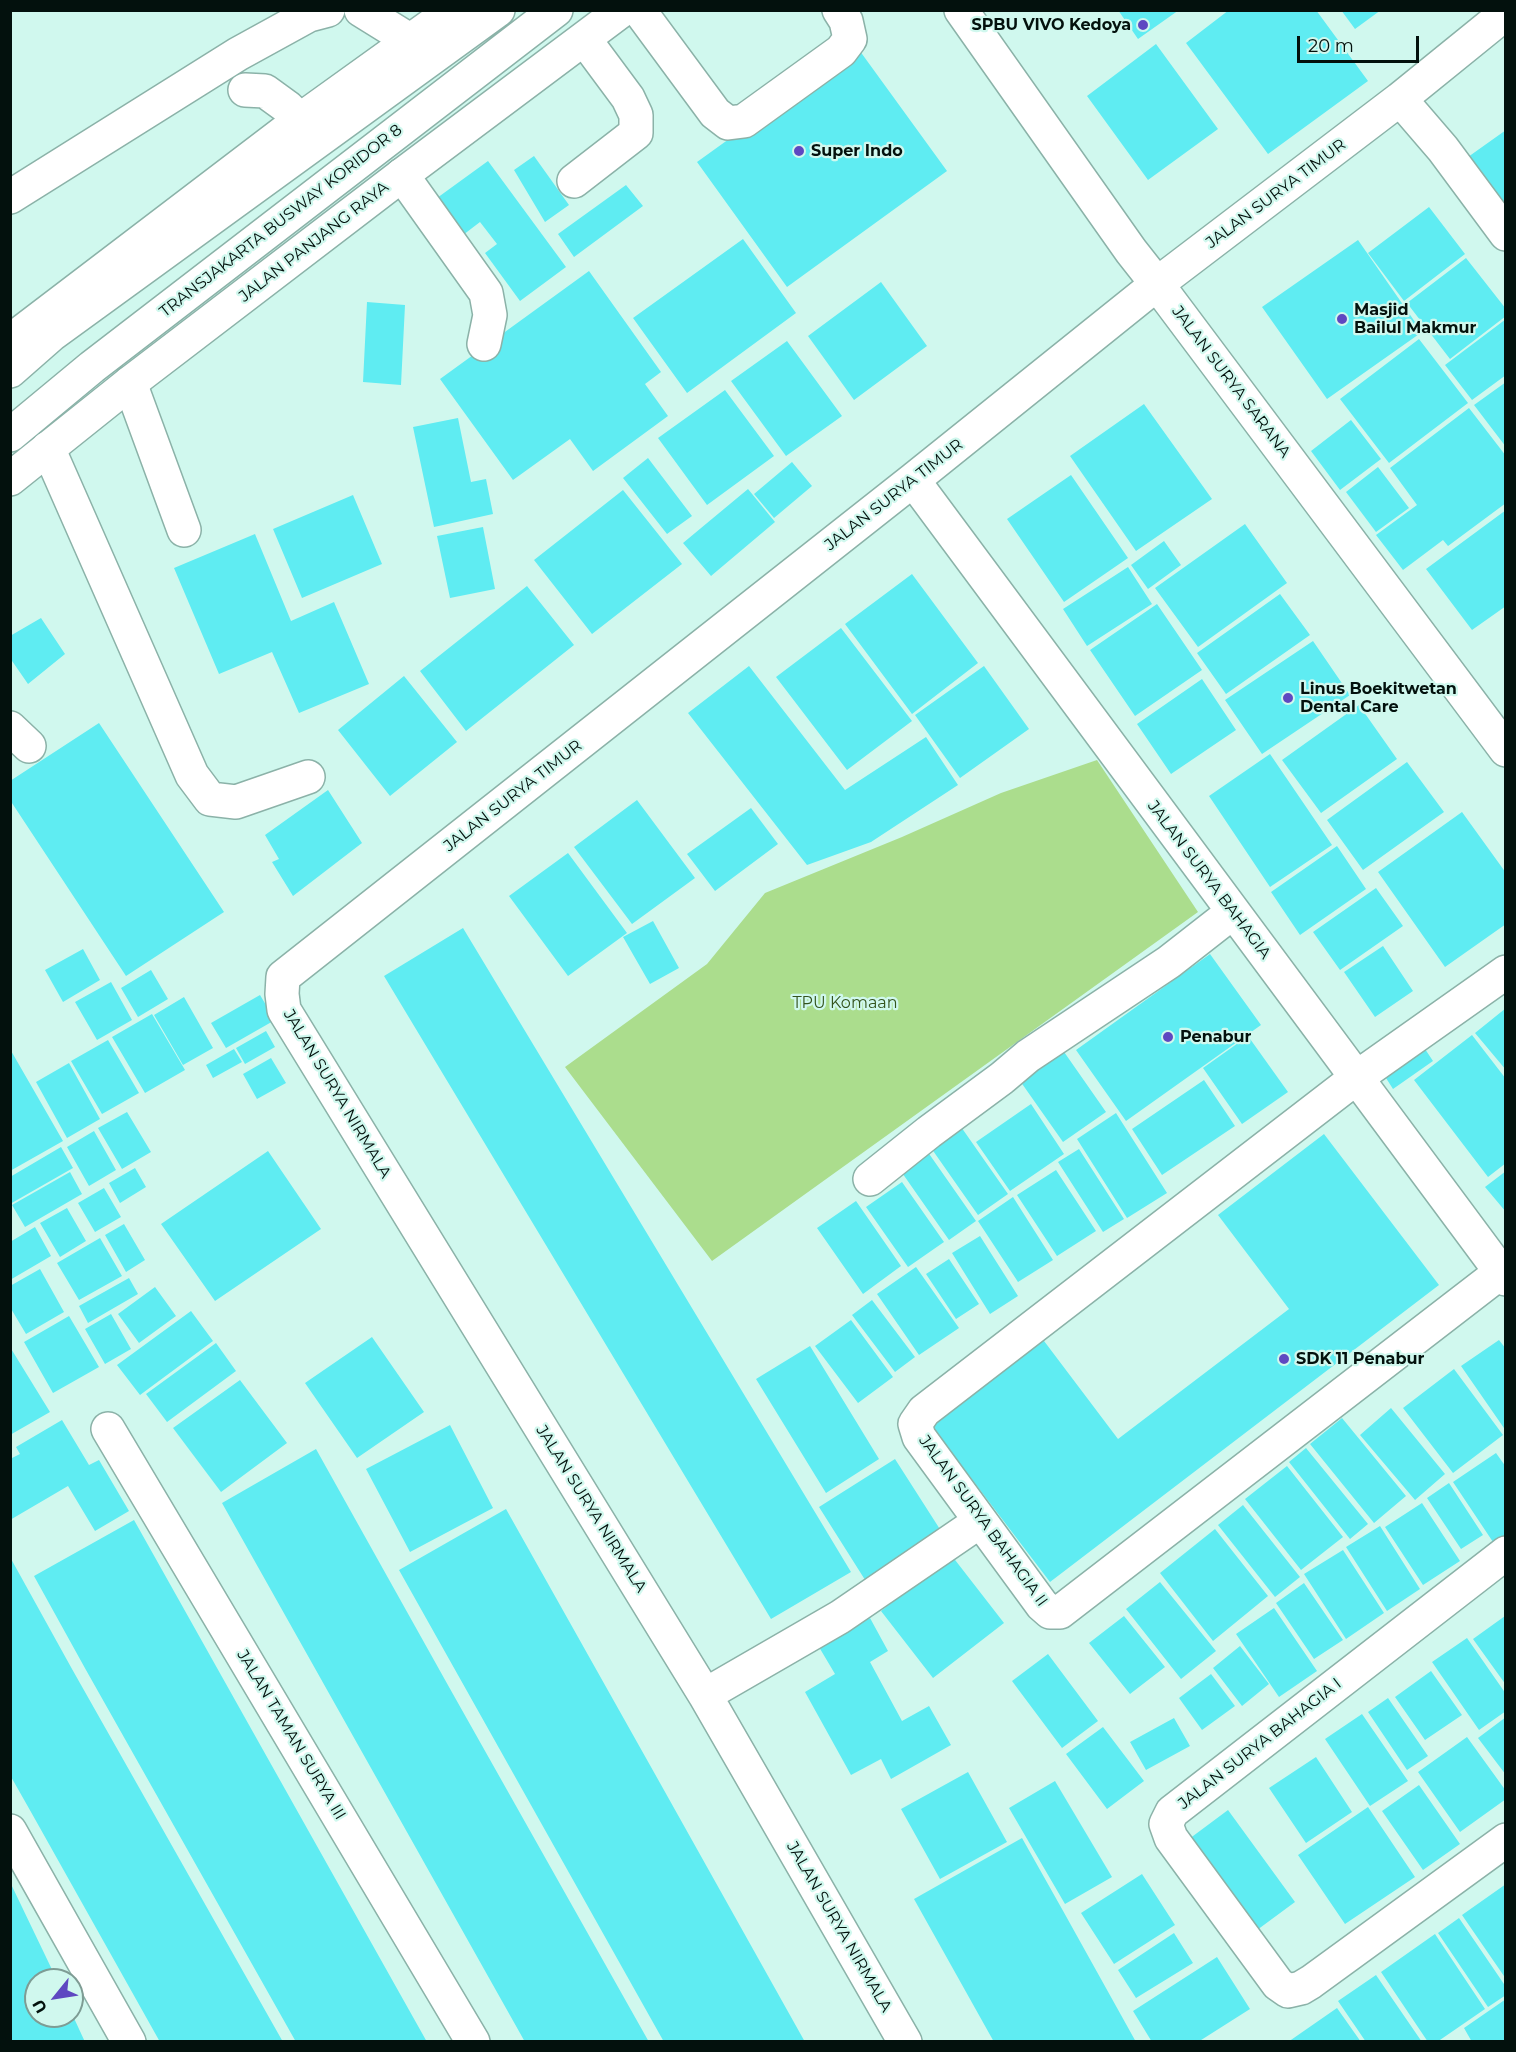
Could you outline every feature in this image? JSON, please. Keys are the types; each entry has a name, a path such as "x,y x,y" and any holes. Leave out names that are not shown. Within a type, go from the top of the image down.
{"street":[{"path":"10,198 238,54 309,15 328,10"},
{"path":"361,10 411,41"},
{"path":"10,341 300,120 453,10"},
{"path":"10,371 51,335 498,10"},
{"name":"TRANSJAKARTA BUSWAY KORIDOR 8","path":"10,435 92,367 556,10"},
{"name":"JALAN PANJANG RAYA","path":"10,479 130,383 622,10"},
{"path":"639,10 715,113 728,123 744,122 841,51 850,39 846,21 839,10"},
{"name":"JALAN SURYA SARANA","path":"961,10 1124,242 1506,750"},
{"name":"JALAN SURYA TIMUR","path":"283,977 913,480 1157,284 1401,99 1506,13"},
{"path":"574,181 636,133 636,115 628,98 585,40"},
{"path":"245,90 265,91 300,120"},
{"path":"1401,99 1443,149 1506,234"},
{"path":"402,175 486,293 489,315 484,344"},
{"path":"130,383 184,530"},
{"path":"48,448 192,775 210,799 236,802 308,777"},
{"name":"JALAN SURYA BAHAGIA","path":"913,480 1503,1276"},
{"path":"870,1179 1028,1056 1169,962 1233,912"},
{"path":"1356,1078 1506,972"},
{"name":"JALAN SURYA NIRMALA","path":"283,977 284,1010 705,1695 905,2042"},
{"name":"JALAN SURYA BAHAGIA II","path":"1356,1078 924,1411 915,1424 919,1437 979,1521 1042,1605 1050,1612 1060,1612 1503,1276"},
{"name":"JALAN TAMAN SURYA III","path":"108,1429 425,1958 472,2042"},
{"path":"705,1695 840,1617 979,1521"},
{"name":"JALAN SURYA BAHAGIA I","path":"1506,1554 1172,1812 1166,1824 1171,1838 1278,1984 1288,1991 1301,1988 1311,1982 1506,1840"},
{"path":"10,1831 129,2042"}],"green space":[{"name":"TPU Komaan","path":"1097,760 1198,912 712,1261 565,1067 707,964 765,893 902,837 1001,793"}],"building":[{"name":"SPBU VIVO Kedoya","path":"1118,10 1179,10 1138,39"},
{"path":"1229,10 1316,10 1368,81 1268,154 1186,43"},
{"path":"1341,10 1381,10 1355,29"},
{"path":"1156,44 1218,129 1148,180 1087,96"},
{"path":"857,47 947,171 787,287 697,162"},
{"path":"1506,130 1506,211 1468,157"},
{"path":"534,156 569,205 545,222 514,170"},
{"path":"488,161 566,267 520,301 485,253 497,244 480,222 463,235 437,198"},
{"path":"626,185 643,206 574,257 558,234"},
{"path":"1429,207 1465,254 1404,301 1368,253"},
{"path":"743,239 796,313 687,393 633,318"},
{"name":"Masjid Bailul Makmur","path":"1358,240 1422,332 1327,399 1262,307"},
{"path":"1466,258 1506,309 1506,316 1450,359 1407,303"},
{"path":"589,271 661,372 645,384 668,416 593,471 570,439 513,480 440,379"},
{"path":"881,282 927,346 854,400 808,336"},
{"path":"367,302 405,305 401,385 363,382"},
{"path":"1506,319 1506,375 1472,400 1445,365"},
{"path":"1419,339 1468,403 1389,463 1340,399"},
{"path":"787,341 842,416 786,456 731,381"},
{"path":"1506,382 1506,447 1474,405"},
{"path":"725,390 774,456 707,505 658,438"},
{"path":"1144,404 1212,499 1136,551 1070,456"},
{"path":"1469,408 1506,456 1506,503 1448,546 1443,540 1403,570 1376,535 1417,505 1390,468"},
{"path":"458,418 471,482 486,479 493,514 434,527 413,427"},
{"path":"1351,420 1381,459 1340,490 1311,451"},
{"path":"648,458 692,516 667,534 623,478"},
{"path":"792,462 812,486 774,518 754,494"},
{"path":"1378,467 1409,508 1376,532 1346,492"},
{"path":"1071,475 1128,558 1064,602 1007,519"},
{"path":"748,489 775,522 711,576 683,543"},
{"path":"623,490 682,564 592,634 534,560"},
{"path":"353,495 382,564 302,598 273,529"},
{"path":"1506,510 1506,606 1472,630 1426,569"},
{"path":"1245,524 1287,583 1198,647 1155,588"},
{"path":"483,527 495,589 450,598 437,536"},
{"path":"255,534 291,621 334,602 369,684 299,713 272,652 219,674 174,568"},
{"path":"1164,541 1181,565 1148,589 1131,565"},
{"path":"1128,567 1152,604 1087,646 1063,609"},
{"path":"912,574 978,663 912,714 845,624"},
{"path":"527,586 574,645 466,731 420,671"},
{"path":"1280,594 1310,635 1226,694 1197,653"},
{"path":"1157,604 1202,670 1135,716 1090,650"},
{"path":"41,618 65,654 28,684 10,658 10,636"},
{"path":"841,628 912,721 847,770 776,677"},
{"name":"Linus Boekitwetan Dental Care","path":"1313,641 1350,695 1262,754 1225,700"},
{"path":"749,666 845,790 926,737 958,785 871,842 807,865 688,713"},
{"path":"984,666 1029,729 960,778 915,715"},
{"path":"404,676 457,742 390,796 338,730"},
{"path":"1202,679 1236,730 1171,774 1137,724"},
{"path":"1359,705 1397,759 1321,813 1282,760"},
{"path":"99,723 224,912 126,976 10,800 10,781"},
{"path":"1270,754 1332,845 1270,887 1209,796"},
{"path":"1407,762 1444,812 1363,870 1327,820"},
{"path":"328,790 362,843 293,896 272,862 279,859 265,835"},
{"path":"637,800 695,878 632,924 574,847"},
{"path":"751,808 778,844 715,891 687,854"},
{"path":"1462,812 1506,873 1506,924 1445,967 1378,872"},
{"path":"1337,846 1366,889 1300,935 1271,892"},
{"path":"568,853 627,933 568,976 509,896"},
{"path":"1376,888 1403,926 1340,970 1313,932"},
{"path":"653,921 679,968 650,984 623,937"},
{"path":"463,928 851,1572 771,1619 384,976"},
{"path":"1383,946 1413,991 1375,1017 1344,972"},
{"path":"83,949 100,980 63,1002 45,970"},
{"name":"Penabur","path":"1210,954 1261,1025 1126,1121 1076,1050"},
{"path":"151,970 168,999 138,1017 121,988"},
{"path":"111,982 132,1020 97,1040 75,1002"},
{"path":"260,995 275,1020 226,1048 211,1023"},
{"path":"184,997 213,1048 183,1065 154,1015"},
{"path":"1506,1008 1506,1070 1475,1033"},
{"path":"152,1014 185,1070 145,1093 112,1037"},
{"path":"266,1031 275,1047 245,1064 236,1048"},
{"path":"1472,1035 1506,1079 1506,1163 1488,1177 1414,1080"},
{"path":"1248,1036 1288,1092 1242,1124 1203,1068"},
{"path":"108,1040 139,1093 102,1114 71,1061"},
{"path":"1419,1040 1433,1061 1393,1089 1379,1067"},
{"path":"10,1049 63,1141 10,1171"},
{"path":"234,1049 242,1062 213,1078 206,1065"},
{"path":"1062,1049 1106,1112 1063,1142 1018,1078"},
{"path":"271,1058 286,1083 257,1099 243,1074"},
{"path":"69,1063 100,1119 67,1138 36,1082"},
{"path":"1204,1080 1235,1126 1162,1175 1132,1129"},
{"path":"1031,1104 1064,1154 1010,1191 976,1142"},
{"path":"127,1112 151,1152 122,1169 98,1128"},
{"path":"1116,1113 1167,1193 1127,1218 1077,1139"},
{"path":"959,1124 1008,1194 978,1215 929,1145"},
{"path":"94,1131 116,1170 89,1186 67,1147"},
{"name":"SDK 11 Penabur","path":"1324,1134 1439,1285 1050,1582 926,1419 1038,1333 1118,1439 1289,1309 1218,1215"},
{"path":"61,1147 73,1168 10,1204 10,1177"},
{"path":"925,1148 976,1221 949,1240 898,1167"},
{"path":"1079,1149 1124,1219 1103,1232 1058,1162"},
{"path":"268,1151 321,1229 215,1301 161,1224"},
{"path":"135,1168 146,1187 120,1203 109,1183"},
{"path":"1056,1170 1096,1231 1057,1256 1017,1195"},
{"path":"1506,1171 1506,1212 1485,1187"},
{"path":"70,1172 82,1194 25,1227 12,1205"},
{"path":"902,1182 944,1242 908,1267 866,1207"},
{"path":"104,1188 121,1217 95,1232 78,1203"},
{"path":"1013,1197 1053,1260 1018,1282 978,1221"},
{"path":"856,1201 901,1266 863,1294 817,1228"},
{"path":"67,1208 86,1241 60,1257 40,1223"},
{"path":"124,1224 145,1260 126,1272 105,1235"},
{"path":"35,1227 51,1256 10,1280 10,1242"},
{"path":"980,1236 1018,1296 990,1314 952,1253"},
{"path":"100,1238 122,1276 79,1300 57,1263"},
{"path":"949,1259 979,1304 956,1319 926,1274"},
{"path":"916,1267 959,1328 919,1355 877,1294"},
{"path":"40,1269 64,1312 26,1334 10,1307 10,1286"},
{"path":"129,1278 138,1294 88,1323 79,1306"},
{"path":"155,1287 176,1316 139,1343 118,1314"},
{"path":"872,1300 915,1357 895,1372 852,1315"},
{"path":"191,1311 213,1341 140,1395 117,1365"},
{"path":"111,1314 131,1349 105,1364 85,1329"},
{"path":"69,1316 99,1367 53,1393 24,1342"},
{"path":"851,1320 893,1377 858,1403 815,1346"},
{"path":"372,1337 424,1412 357,1458 305,1383"},
{"path":"1499,1340 1506,1349 1506,1431 1461,1366"},
{"path":"216,1343 236,1371 167,1422 146,1394"},
{"path":"810,1346 879,1459 826,1493 756,1379"},
{"path":"10,1347 50,1412 10,1435"},
{"path":"1454,1369 1503,1435 1453,1473 1403,1408"},
{"path":"240,1380 287,1443 221,1492 173,1428"},
{"path":"1391,1408 1445,1474 1415,1500 1360,1435"},
{"path":"1342,1418 1406,1496 1374,1523 1310,1444"},
{"path":"62,1420 89,1465 99,1460 129,1511 95,1531 68,1486 10,1520 10,1459 20,1454 16,1447"},
{"path":"450,1425 493,1508 410,1552 366,1469"},
{"path":"1306,1448 1368,1524 1350,1539 1289,1462"},
{"path":"316,1449 649,2042 525,2042 222,1503"},
{"path":"1496,1453 1506,1467 1506,1538 1495,1545 1453,1482"},
{"path":"895,1459 943,1534 867,1583 819,1507"},
{"path":"1287,1466 1343,1537 1301,1570 1245,1499"},
{"path":"1449,1483 1483,1535 1461,1549 1427,1498"},
{"path":"1422,1503 1460,1561 1423,1585 1385,1527"},
{"path":"1243,1505 1300,1577 1275,1597 1218,1525"},
{"path":"506,1509 805,2042 664,2042 399,1570"},
{"path":"134,1520 427,2042 296,2042 86,1670 34,1576"},
{"path":"1380,1526 1420,1589 1387,1611 1346,1547"},
{"path":"1215,1529 1268,1596 1213,1641 1160,1573"},
{"path":"1343,1550 1384,1613 1346,1639 1304,1574"},
{"path":"952,1556 1004,1623 933,1678 881,1611"},
{"path":"10,1557 283,2042 160,2042 10,1775"},
{"path":"1160,1582 1216,1651 1181,1679 1126,1609"},
{"path":"1304,1583 1343,1640 1314,1659 1276,1603"},
{"path":"1274,1608 1317,1671 1279,1697 1236,1634"},
{"path":"1124,1616 1165,1667 1130,1694 1089,1643"},
{"path":"1505,1616 1506,1618 1506,1685 1473,1639"},
{"path":"870,1618 888,1651 870,1662 902,1721 929,1706 951,1745 891,1779 881,1759 851,1775 805,1692 835,1674 819,1647"},
{"path":"1467,1638 1506,1694 1506,1711 1479,1730 1432,1662"},
{"path":"1240,1646 1269,1684 1242,1706 1213,1668"},
{"path":"1048,1654 1098,1721 1062,1748 1012,1681"},
{"path":"1431,1671 1462,1715 1425,1740 1395,1697"},
{"path":"1211,1674 1235,1706 1202,1730 1179,1698"},
{"path":"1388,1698 1428,1756 1407,1770 1368,1712"},
{"path":"1362,1714 1408,1781 1370,1806 1325,1739"},
{"path":"1506,1717 1506,1775 1478,1738"},
{"path":"1174,1718 1190,1746 1146,1770 1130,1742"},
{"path":"1103,1727 1144,1781 1107,1809 1066,1754"},
{"path":"1467,1737 1506,1791 1506,1799 1460,1832 1418,1772"},
{"path":"1316,1757 1352,1812 1306,1843 1269,1788"},
{"path":"968,1772 1007,1842 940,1879 901,1809"},
{"path":"1055,1781 1112,1877 1065,1904 1009,1808"},
{"path":"1419,1785 1460,1844 1423,1870 1382,1811"},
{"path":"1368,1807 1415,1877 1345,1924 1298,1855"},
{"path":"1228,1810 1295,1902 1253,1933 1185,1842"},
{"path":"1022,1838 1136,2042 994,2042 914,1899"},
{"path":"1142,1874 1175,1925 1114,1964 1081,1913"},
{"path":"10,1882 51,1968 24,1968 24,2028 79,2028 85,2042 10,2042"},
{"path":"1506,1884 1506,1979 1462,1915"},
{"path":"1459,1918 1506,1987 1506,1995 1488,2007 1438,1933"},
{"path":"1174,1933 1193,1963 1136,1998 1118,1970"},
{"path":"1435,1934 1485,2009 1437,2042 1428,2042 1381,1972"},
{"path":"1217,1957 1250,2009 1198,2042 1152,2042 1133,2011"},
{"path":"1376,1975 1422,2042 1366,2042 1338,2001"},
{"path":"1506,1999 1506,2042 1472,2042 1464,2028"},
{"path":"1337,2008 1361,2042 1288,2042"}],"place":[{"name":"SPBU VIVO Kedoya","path":"1143,25"},
{"name":"Super Indo","path":"799,151"},
{"name":"Masjid Bailul Makmur","path":"1342,319"},
{"name":"Linus Boekitwetan Dental Care","path":"1288,698"},
{"name":"Penabur","path":"1168,1037"},
{"name":"SDK 11 Penabur","path":"1284,1359"}]}
